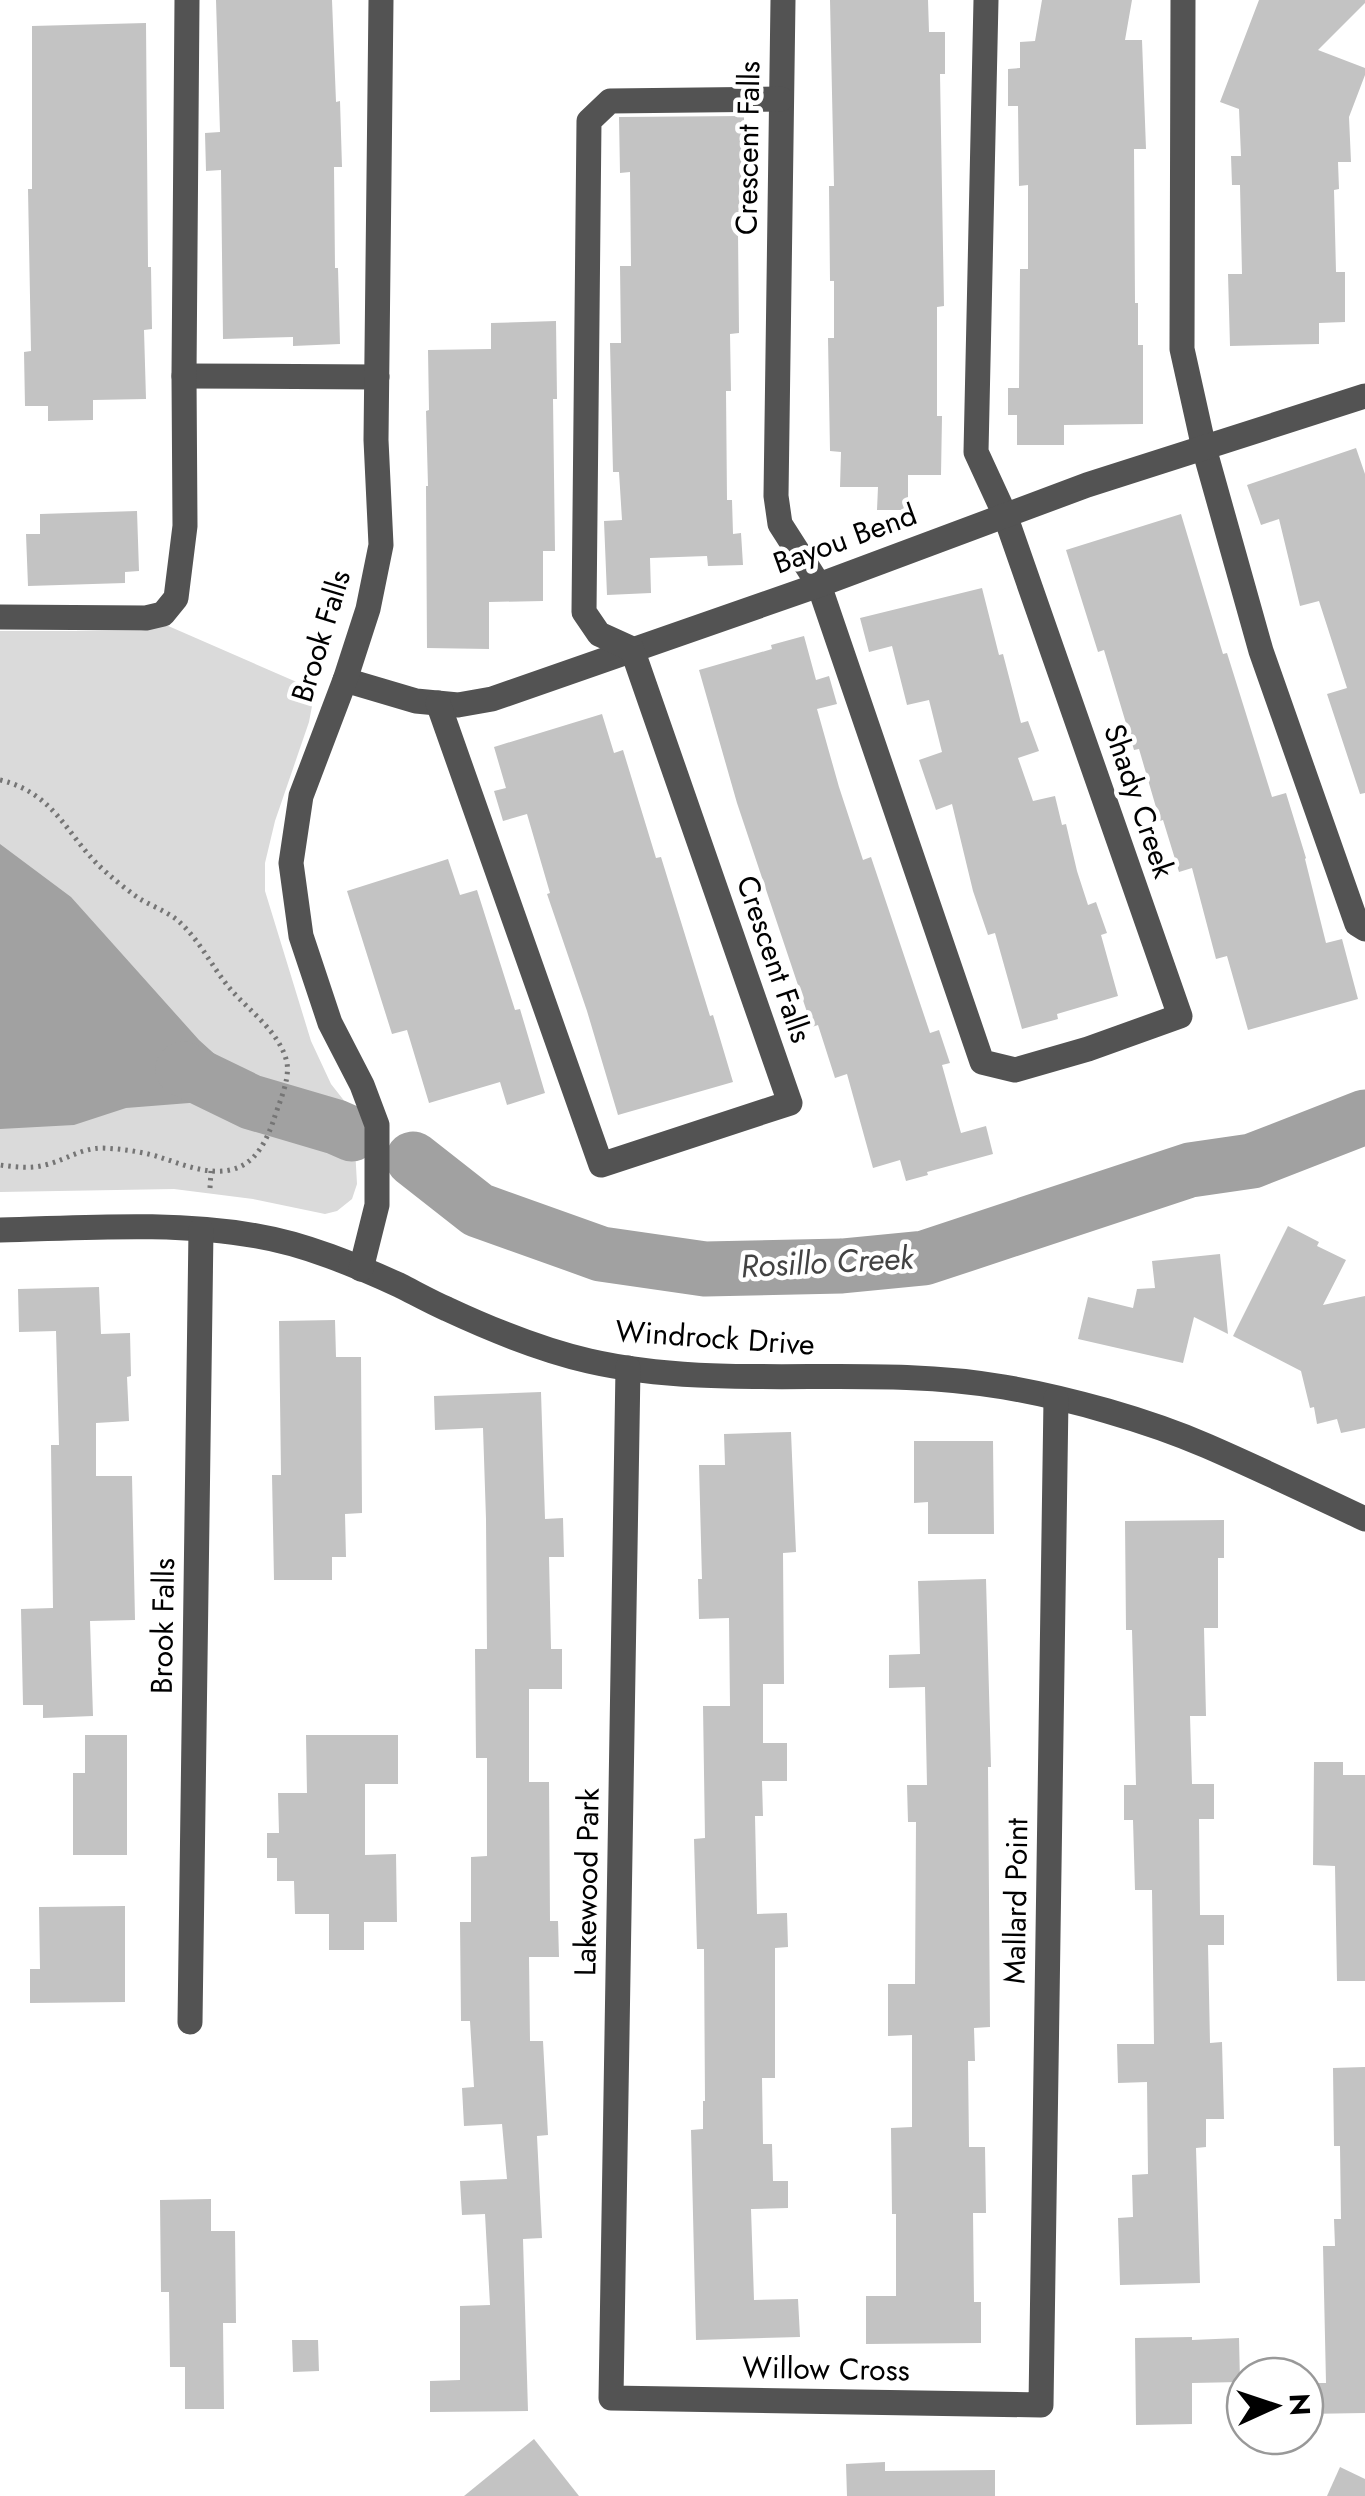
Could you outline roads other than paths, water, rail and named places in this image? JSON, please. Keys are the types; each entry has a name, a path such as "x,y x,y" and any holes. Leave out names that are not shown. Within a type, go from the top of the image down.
{"street":[{"path":"0,617 146,618 163,614 176,598 185,526 187,0"},
{"name":"Brook Falls","path":"362,1270 377,1205 376,1125 362,1085 330,1023 301,936 291,863 302,796 368,609 381,545 376,440 380,0"},
{"name":"Crescent Falls","path":"783,0 776,496 780,524 819,585 982,1062 1015,1070 1088,1049"},
{"path":"986,0 976,452 1005,515"},
{"path":"1183,0 1182,348 1204,448 1261,651 1357,924 1365,929"},
{"path":"632,649 599,634 584,612 590,120 610,102 781,98"},
{"path":"184,376 376,377"},
{"name":"Bayou Bend","path":"345,680 416,701 458,705 492,699 819,585 1005,515 1365,396"},
{"name":"Shady Creek","path":"1005,515 1180,1016 1088,1049"},
{"name":"Crescent Falls","path":"438,703 601,1165 790,1103 632,649"},
{"name":"Windrock Drive","path":"0,1230 158,1226 258,1236 362,1270 542,1347 628,1368 725,1376 925,1379 1003,1387 1108,1411 1204,1444 1365,1519"},
{"name":"Brook Falls","path":"190,2022 202,1230"},
{"name":"Lakewood Park","path":"611,2398 628,1368"},
{"name":"Mallard Point","path":"1041,2404 1056,1399"},
{"name":"Willow Cross","path":"611,2398 1041,2404"}],"waterway":[{"name":"Rosillo Creek","path":"183,1069 251,1102 352,1134"},
{"name":"Rosillo Creek","path":"413,1159 478,1210 601,1254 705,1269 842,1266 924,1258 1190,1170 1252,1161 1365,1117"}]}
